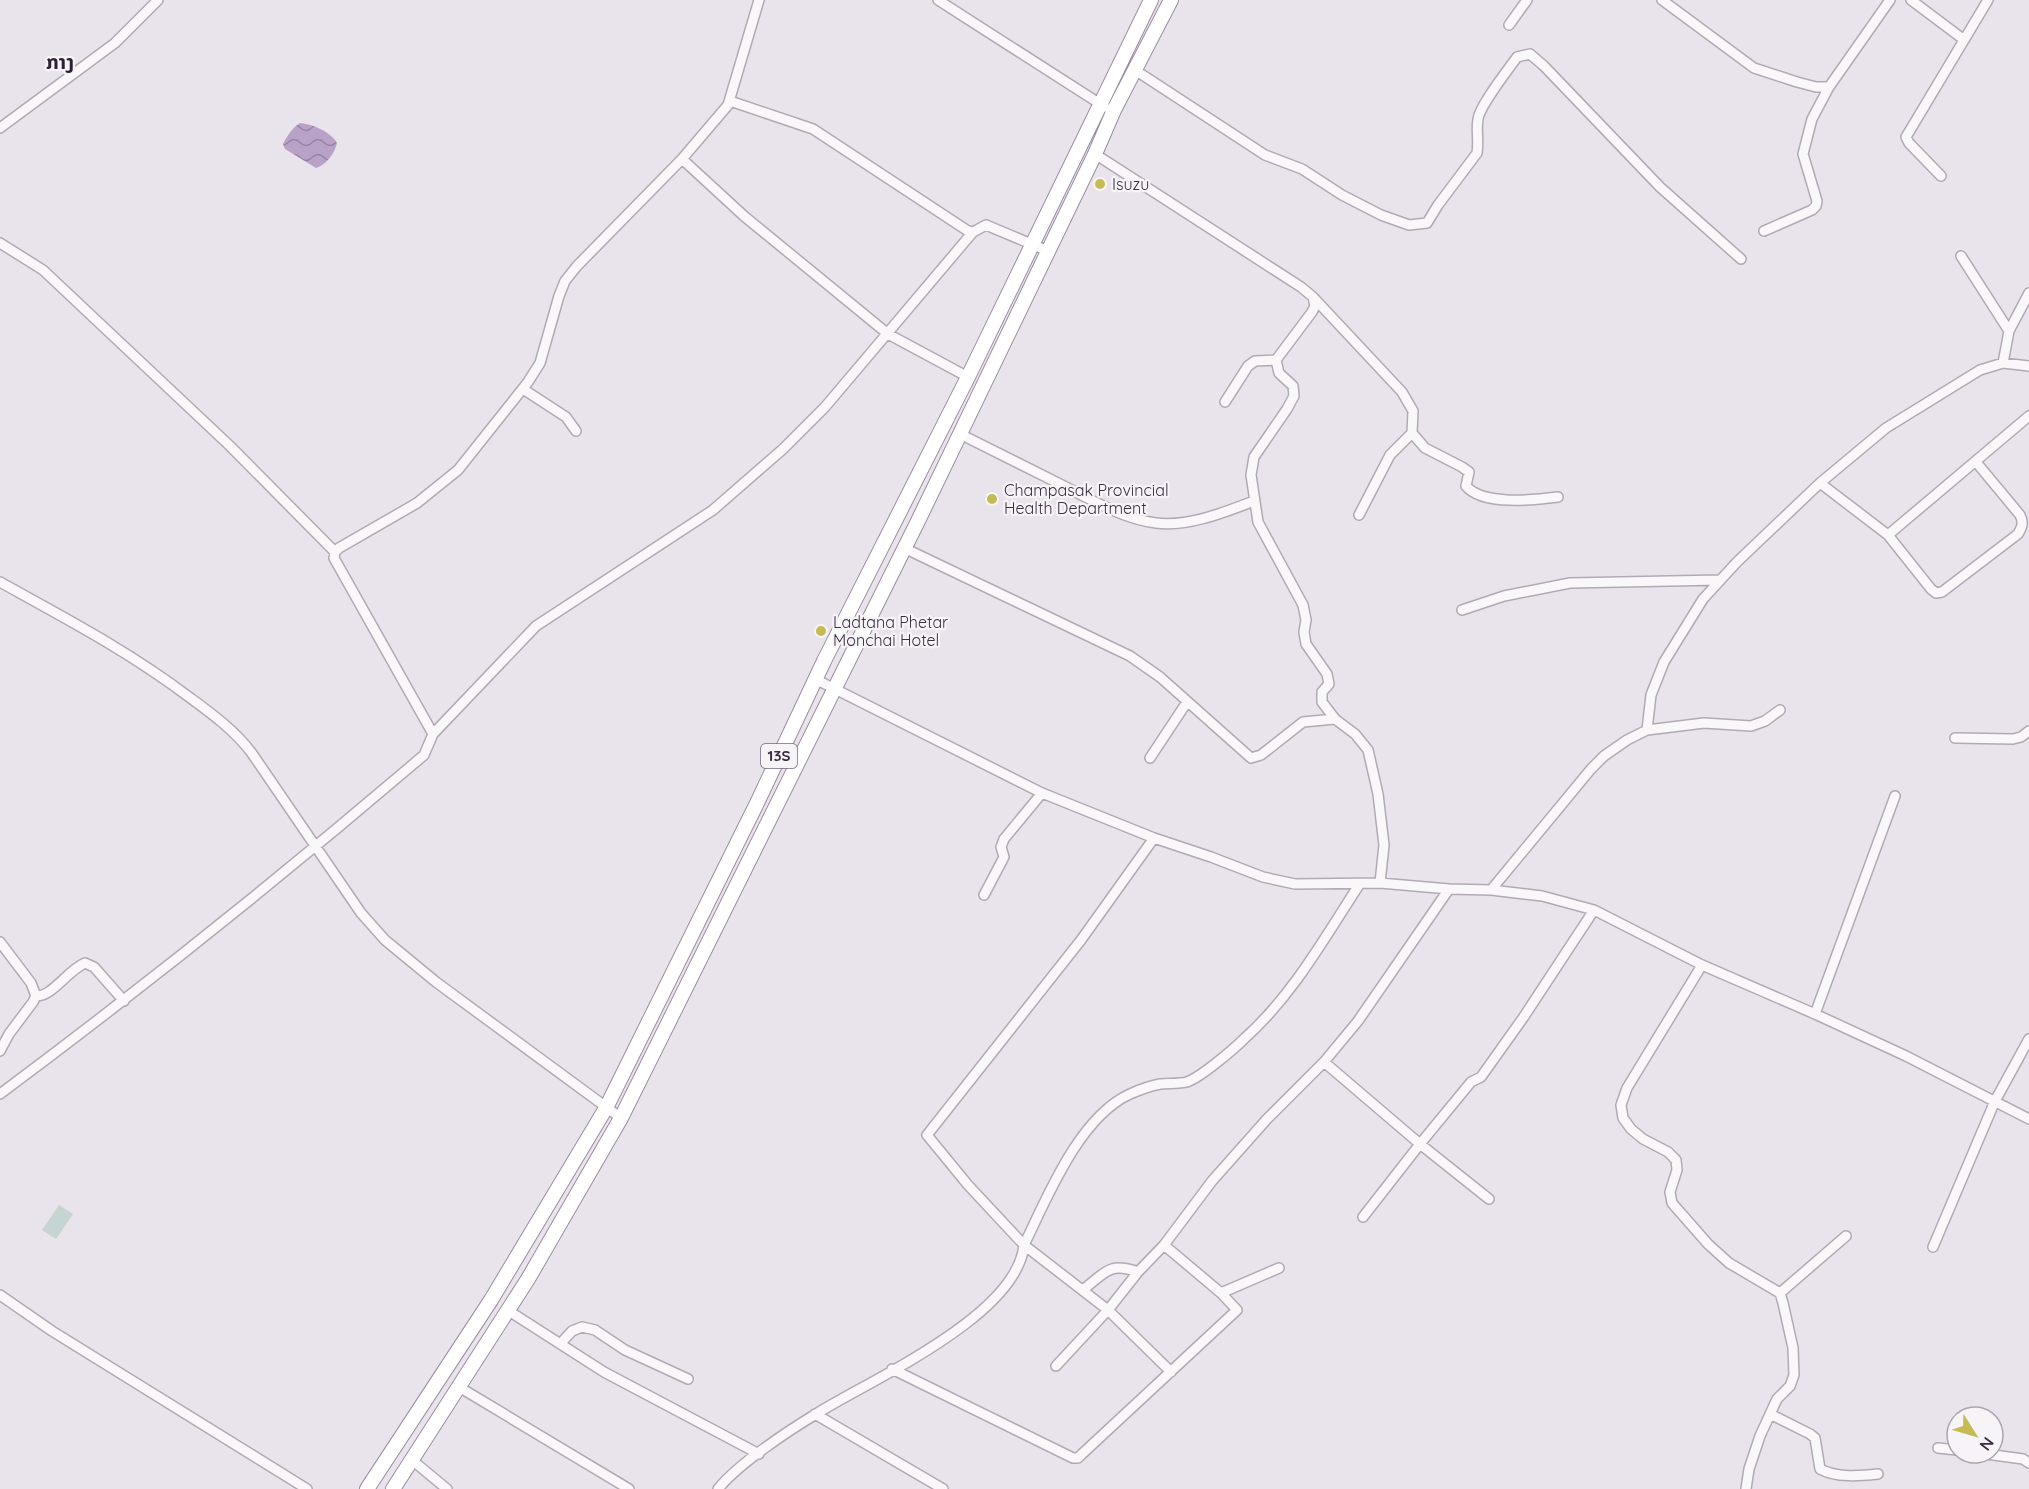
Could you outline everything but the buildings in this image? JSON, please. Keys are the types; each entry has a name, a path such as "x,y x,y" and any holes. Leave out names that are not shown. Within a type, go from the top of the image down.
{"highway":[{"name":"13S","path":"367,1489 512,1267 606,1108 758,801 815,679 968,376 1150,0"},
{"name":"13S","path":"393,1489 528,1279 621,1118 960,434 1114,110 1171,0"},
{"path":"512,1267 528,1279"}],"street":[{"path":"0,128 115,43 158,0"},
{"path":"433,734 334,558 335,552 417,503 441,485 458,470 523,389 546,349 559,296 566,280 682,159 730,101 759,0"},
{"path":"938,0 1100,105 1114,110"},
{"path":"1509,26 1527,0"},
{"path":"1662,0 1754,68 1816,87 1829,87"},
{"path":"1764,231 1816,206 1817,201 1803,154 1812,119 1829,87 1890,0"},
{"path":"1911,0 1963,39"},
{"path":"1941,176 1906,137 1988,0"},
{"path":"1135,70 1265,155 1302,168 1342,195 1381,215 1408,225 1427,223 1478,153 1478,118 1517,57 1530,54 1660,187 1741,259"},
{"path":"730,101 813,129 968,231 974,232"},
{"path":"1095,154 1313,297 1402,392 1413,411 1412,433 1390,455 1359,515"},
{"path":"682,159 744,216 888,334 968,376"},
{"path":"0,1094 124,1001 316,847 424,755 433,734 536,626 692,525 755,474 825,407 974,232 986,225 1048,251"},
{"path":"0,243 43,270 230,446 335,552"},
{"path":"1961,256 2009,331"},
{"path":"2003,363 2009,331 2029,293"},
{"path":"1313,297 1315,306 1312,312 1276,360 1279,373 1293,386 1294,396 1254,457 1251,475 1258,522 1303,605 1306,620 1304,632 1306,644 1327,674 1329,684 1322,692 1322,702 1335,719 1355,734 1368,750 1378,794 1384,845 1380,883"},
{"path":"1225,402 1248,366 1255,361 1276,360"},
{"path":"1647,730 1652,695 1664,662 1702,599 1820,483 1886,428 1980,370 2003,363 2029,366"},
{"path":"523,389 566,417 576,431"},
{"path":"1888,535 2029,416"},
{"path":"1412,433 1425,448 1462,466 1469,472 1466,486 1485,498 1532,501 1558,497"},
{"path":"960,434 1100,504 1132,517 1157,523 1182,522 1217,515 1254,501"},
{"path":"1820,483 1888,535 1936,593 1942,592 2018,534 2023,522 2020,515 1976,462"},
{"path":"904,548 1130,656 1160,677 1251,758 1261,755 1303,722 1335,719"},
{"path":"1461,610 1503,596 1570,583 1720,580"},
{"path":"0,582 116,647 173,684 232,729 251,752 361,913 385,940 436,982 621,1118"},
{"path":"815,679 1042,793 1154,838 1263,877 1295,884 1380,883 1491,890 1542,896 1594,910 1702,965 1815,1014 2029,1119"},
{"path":"1150,758 1186,702"},
{"path":"1491,890 1591,769 1604,756 1627,740 1647,730 1704,723 1751,726 1765,721 1780,710"},
{"path":"1954,738 2013,739 2029,731"},
{"path":"984,895 1004,857 1002,843 1042,793"},
{"path":"1815,1014 1895,795"},
{"path":"1154,838 1082,940 927,1135 968,1185 1024,1245 1084,1289 1171,1372"},
{"path":"718,1489 725,1480 815,1414 944,1341 973,1319 1016,1272 1023,1255 1024,1245 1062,1168 1087,1131 1104,1111 1128,1095 1147,1088 1188,1082 1246,1038 1279,1003 1359,885"},
{"path":"1056,1366 1164,1245 1212,1181 1267,1119 1324,1062 1358,1021 1449,889"},
{"path":"1363,1217 1471,1082 1481,1077 1594,910"},
{"path":"0,942 31,983 36,996 0,1051"},
{"path":"36,996 49,993 68,974 86,963 94,967 124,1001"},
{"path":"1702,965 1627,1088 1621,1105 1623,1118 1631,1129 1642,1139 1668,1152 1676,1160 1677,1170 1670,1192 1672,1203 1708,1244 1729,1263 1779,1293 1783,1303 1792,1348 1794,1376 1790,1386 1777,1399 1770,1414 1749,1469 1746,1489"},
{"path":"1933,1247 1995,1101 2029,1039"},
{"path":"1324,1062 1420,1144 1489,1198"},
{"path":"1779,1293 1846,1236"},
{"path":"892,1369 1073,1458 1078,1458 1237,1310 1221,1293 1164,1245"},
{"path":"1084,1289 1107,1270 1122,1266 1138,1272"},
{"path":"1221,1293 1279,1268"},
{"path":"0,1295 52,1331 307,1489"},
{"path":"508,1311 604,1372 759,1454"},
{"path":"561,1343 572,1330 582,1327 595,1330 625,1350 688,1379"},
{"path":"459,1387 629,1489"},
{"path":"815,1414 943,1489"},
{"path":"1770,1414 1815,1438 1820,1469 1825,1472 1859,1476 1878,1474"},
{"path":"1938,1448 1945,1449"},
{"path":"2005,1457 2023,1459 2029,1463"},
{"path":"411,1460 447,1489"}],"shaded area":[{"path":"59,1205 73,1214 56,1239 42,1230"}],"water":[{"path":"300,123 321,129 337,143 330,158 316,168 285,149 283,144 290,132"}],"place":[{"name":"Isuzu","path":"1100,184"},
{"name":"Champasak Provincial Health Department","path":"992,499"},
{"name":"Ladtana Phetar Monchai Hotel","path":"821,631"}],"district":[{"name":"ກາງ","path":"60,62"}]}
